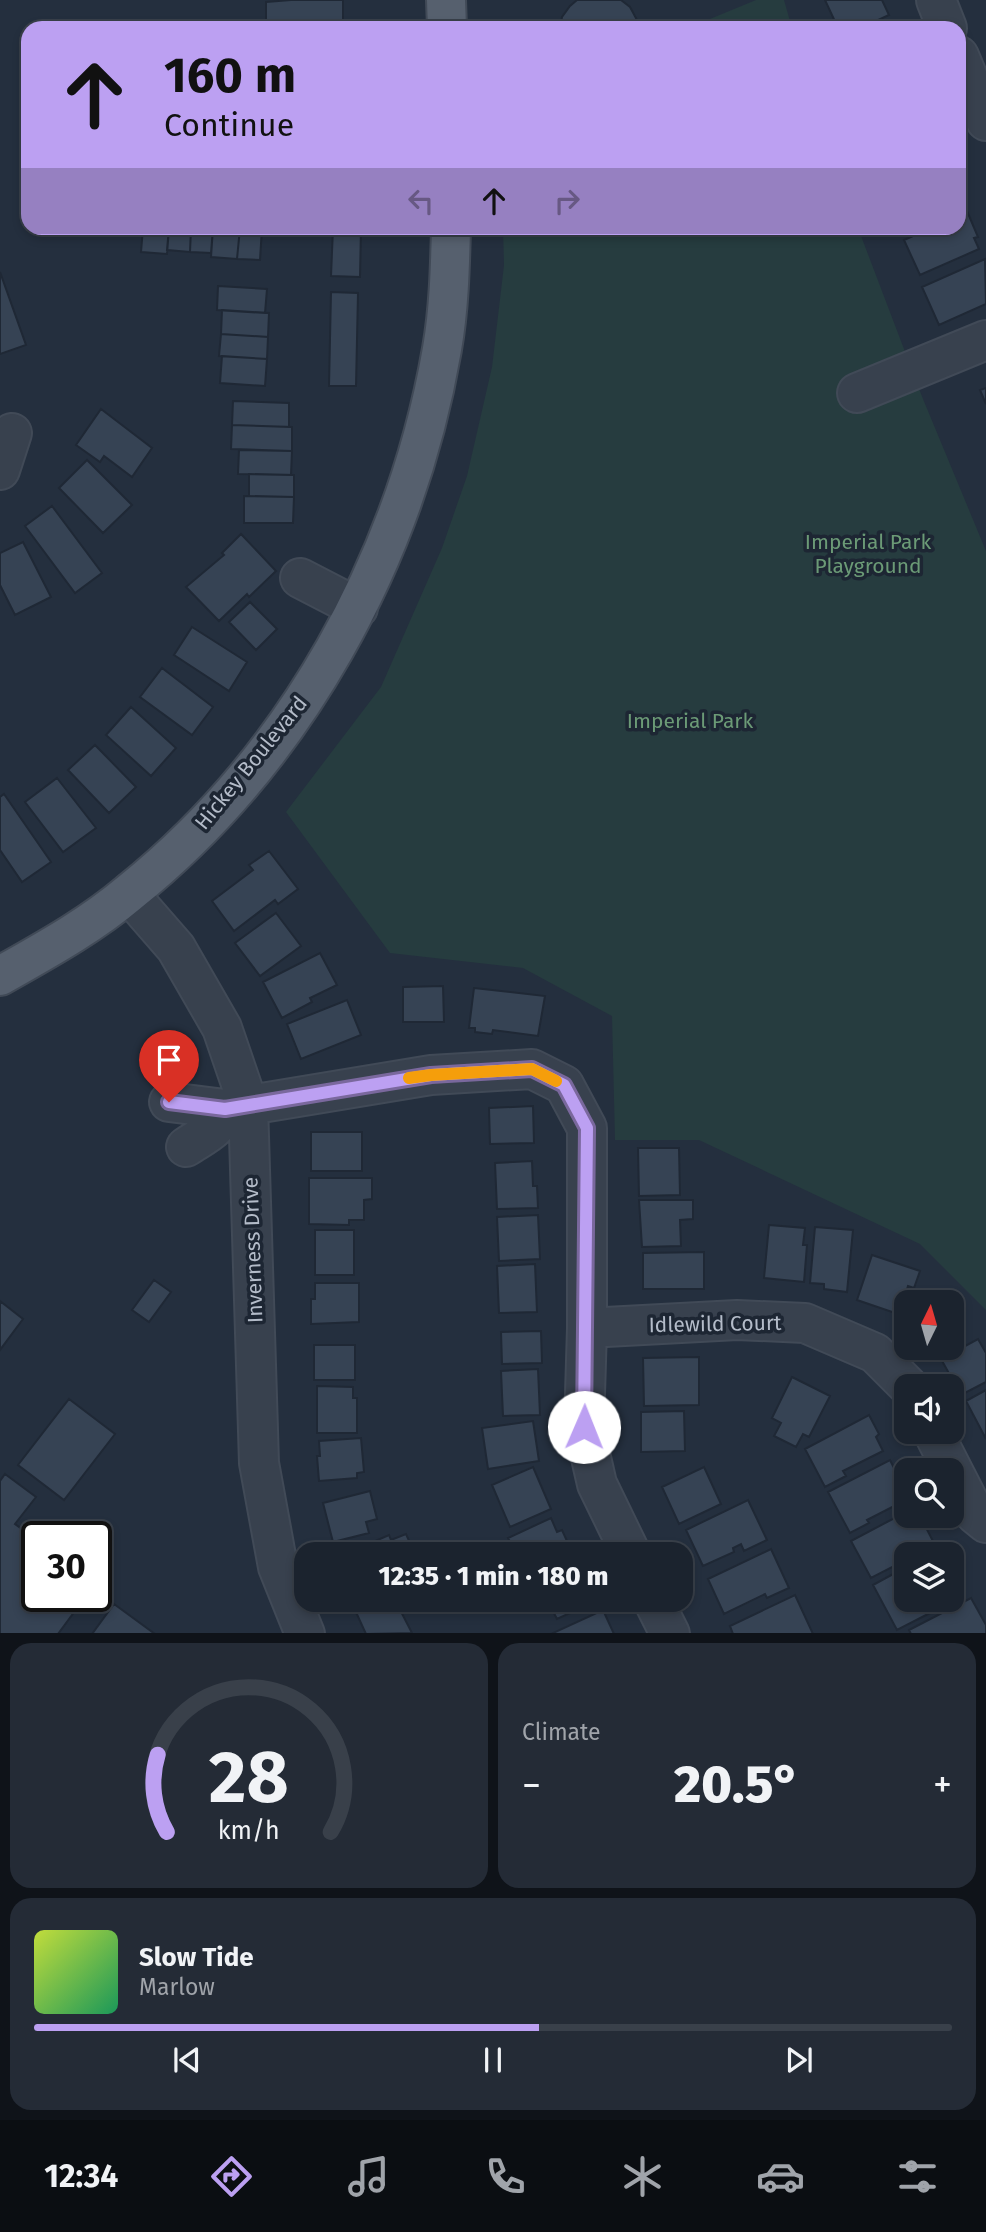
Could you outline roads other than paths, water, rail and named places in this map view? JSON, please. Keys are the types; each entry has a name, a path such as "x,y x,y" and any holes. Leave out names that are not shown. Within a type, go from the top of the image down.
{"main road":[{"path":"446,0 447,21"},
{"name":"Hickey Boulevard","path":"0,976 62,940 129,894 186,843 283,730 323,670 358,608 411,477 429,412 442,346 451,235"}],"street":[{"path":"936,0 944,21"},
{"path":"966,73 986,121"},
{"path":"856,393 986,340"},
{"path":"0,470 12,433"},
{"path":"300,579 358,608"},
{"name":"Inverness Drive","path":"129,894 176,948 222,1028 237,1106 260,1463 278,1567 305,1633"},
{"path":"169,1102 237,1106 431,1075 532,1069 564,1085 587,1128 584,1427 597,1484 625,1542"},
{"path":"186,1147 218,1127 237,1106"},
{"name":"Idlewild Court","path":"587,1328 737,1320 806,1323 874,1353 896,1374"},
{"path":"939,1444 975,1514 986,1523"},
{"path":"659,1612 670,1633"}],"park label":[{"name":"Imperial Park Playground","path":"868,554"},
{"name":"Imperial Park","path":"690,721"}]}
